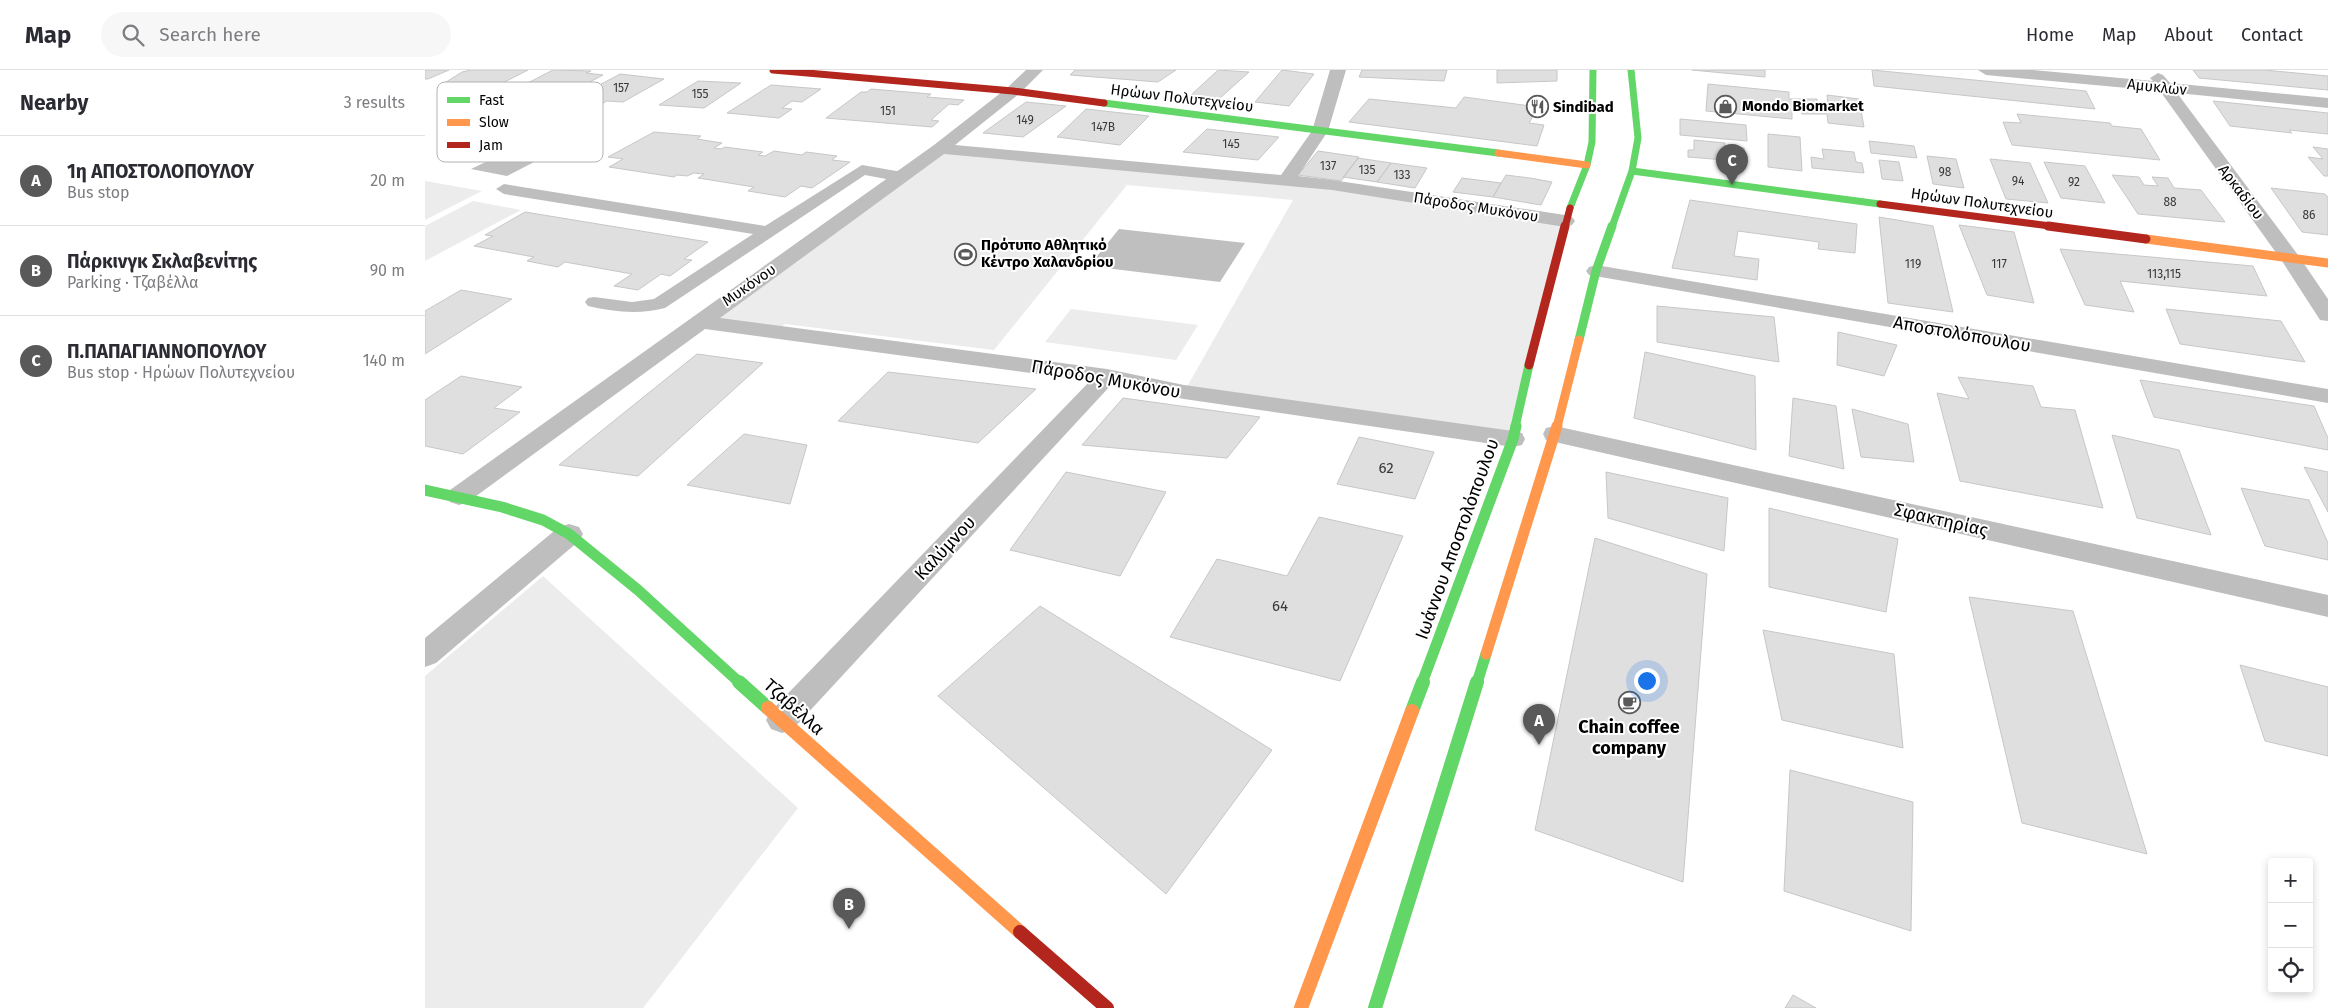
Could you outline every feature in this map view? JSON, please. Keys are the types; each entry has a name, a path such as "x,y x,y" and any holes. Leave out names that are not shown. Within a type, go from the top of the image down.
{"street":[{"name":"Ηρώων Πολυτεχνείου","path":"773,70 1013,91 1587,165"},
{"name":"Μυκόνου","path":"459,496 940,149 1013,91 1035,70"},
{"path":"1286,181 1320,130 1338,70"},
{"name":"Ιωάννου Αποστολόπουλου","path":"1301,1008 1513,439 1536,334 1565,221 1587,165 1592,142 1593,70"},
{"path":"1375,1008 1555,434 1597,271 1632,171 1639,138 1631,70"},
{"name":"Αμυκλών","path":"1987,70 2328,103"},
{"name":"Αρκαδίου","path":"2154,70 2164,88 2291,259 2328,315"},
{"name":"Πάροδος Μυκόνου","path":"940,149 1286,181 1565,221"},
{"name":"Ηρώων Πολυτεχνείου","path":"1632,171 2328,263"},
{"name":"Αποστολόπουλου","path":"1597,271 2328,396"},
{"name":"Πάροδος Μυκόνου","path":"698,322 1107,376 1184,392 1513,439"},
{"name":"Καλύμνου","path":"782,720 1107,376"},
{"name":"Σφακτηρίας","path":"1555,434 2328,606"},
{"name":"Τζαβέλλα","path":"425,490 502,507 543,520 569,534 638,590 898,826 1107,1008"},
{"path":"425,655 569,534"}],"lane":[{"path":"594,302 632,308 659,304 862,170 902,177"},
{"path":"504,190 769,232"}],"shaded area":[{"path":"940,149 1286,181 1565,221 1513,439 1184,392 1293,200 1127,185 994,350 785,324 776,332 698,322"},
{"path":"486,162 534,162 507,176 471,169"},
{"path":"425,181 482,191 425,220"},
{"path":"473,201 521,210 425,261 425,226"},
{"path":"1119,229 1245,243 1220,282 1089,266"},
{"path":"1071,309 1198,325 1176,360 1045,342"},
{"path":"543,576 798,808 643,1008 425,1008 425,676"}],"building":[{"path":"425,70 449,70 425,79"},
{"path":"471,70 528,70 505,82 446,82 462,72"},
{"path":"553,70 591,71 586,73 603,75 590,82 530,82"},
{"path":"1075,70 1176,70 1158,82 1070,75"},
{"path":"1218,70 1249,72 1219,99 1191,95"},
{"path":"1282,70 1314,74 1289,106 1255,102"},
{"path":"1362,70 1447,70 1444,81 1359,77"},
{"path":"1497,70 1557,70 1557,81 1497,83"},
{"path":"1692,70 1765,70 1765,77"},
{"path":"1872,70 2086,91 2095,109 1874,86"},
{"path":"2193,70 2264,70 2328,76 2328,90 2199,78"},
{"path":"620,74 664,79 623,102 607,101 603,103 603,83"},
{"path":"698,81 741,83 704,108 659,105"},
{"path":"1708,84 1789,92 1789,99 1817,99 1817,103 1828,104 1827,95 1859,99 1864,127 1828,123 1827,114 1802,114 1801,111 1792,110 1792,119 1706,111"},
{"path":"771,85 821,89 802,102 792,101 782,108 792,109 779,118 727,113"},
{"path":"871,89 931,94 927,97 964,100 958,105 949,104 931,120 939,121 932,127 826,118 861,92 867,92"},
{"path":"1464,97 1538,107 1529,123 1544,125 1537,146 1349,122 1369,99 1456,108"},
{"path":"2213,101 2328,113 2328,134 2289,130 2292,133 2230,126"},
{"path":"1026,102 1066,106 1023,137 983,133"},
{"path":"1086,109 1149,116 1120,145 1057,137"},
{"path":"2017,114 2110,123 2112,126 2141,129 2160,160 2012,145 2003,122 2021,123"},
{"path":"1680,119 1746,125 1747,141 1680,135"},
{"path":"1207,129 1279,137 1258,160 1183,152"},
{"path":"654,132 701,136 697,139 722,143 714,148 721,149 725,147 763,152 758,155 765,156 774,151 802,155 806,152 837,156 832,160 850,162 812,188 801,186 785,197 748,191 754,187 698,178 704,174 694,173 687,176 677,175 674,177 609,167 623,159 608,157"},
{"path":"1768,134 1800,137 1802,171 1768,167"},
{"path":"1694,140 1725,143 1725,146 1744,148 1745,156 1737,155 1738,161 1688,157 1688,150 1694,150"},
{"path":"1869,141 1914,146 1917,158 1871,153"},
{"path":"2313,147 2328,149 2328,176 2324,176 2308,157 2323,159"},
{"path":"1822,149 1854,152 1856,162 1862,163 1864,173 1812,168 1811,157 1824,159"},
{"path":"1318,151 1359,157 1341,181 1298,175"},
{"path":"1927,156 1956,159 1964,188 1933,184"},
{"path":"1358,158 1391,163 1377,182 1343,177"},
{"path":"1990,159 2030,163 2048,203 2006,199"},
{"path":"1879,160 1899,162 1903,181 1882,179"},
{"path":"2044,162 2085,166 2105,203 2061,198"},
{"path":"1391,163 1427,168 1415,188 1377,182"},
{"path":"1506,175 1552,182 1541,205 1493,197"},
{"path":"2112,175 2139,177 2144,185 2158,186 2152,177 2168,178 2174,188 2201,190 2225,222 2138,214"},
{"path":"1462,178 1501,183 1493,197 1453,192"},
{"path":"2271,188 2325,194 2328,197 2328,235 2302,232"},
{"path":"1690,200 1857,224 1855,253 1818,249 1819,242 1738,231 1734,256 1759,259 1757,280 1672,268"},
{"path":"525,212 708,242 684,259 692,260 670,276 661,274 638,290 614,286 632,274 565,262 558,267 527,261 534,257 474,246 493,236 485,235"},
{"path":"1879,217 1933,226 1953,312 1888,303"},
{"path":"1959,225 2014,232 2034,303 1987,295"},
{"path":"2060,249 2253,266 2267,296 2120,281 2134,312 2085,305"},
{"path":"461,290 512,299 425,354 425,311"},
{"path":"1657,306 1774,317 1779,362 1657,342"},
{"path":"2166,309 2281,321 2305,362 2180,344"},
{"path":"1838,332 1897,345 1884,376 1837,365"},
{"path":"1645,352 1755,376 1756,450 1634,418"},
{"path":"697,354 763,363 638,476 559,465"},
{"path":"888,372 1036,389 978,443 838,421"},
{"path":"461,376 522,387 494,408 520,412 463,454 425,446 425,400"},
{"path":"1958,377 2033,386 2041,407 2075,410 2103,508 1960,481 1937,393 1969,399"},
{"path":"2140,380 2314,406 2328,438 2328,450 2154,417"},
{"path":"1123,398 1260,417 1227,458 1082,445"},
{"path":"1793,398 1836,406 1844,469 1789,456"},
{"path":"1852,409 1908,424 1914,462 1861,457"},
{"path":"744,434 807,445 790,504 687,485"},
{"path":"2112,435 2179,450 2211,535 2137,518"},
{"path":"1359,437 1434,452 1415,499 1337,484"},
{"path":"2304,467 2328,472 2328,512"},
{"path":"1066,472 1166,492 1120,576 1010,550"},
{"path":"1606,472 1728,498 1724,551 1608,518"},
{"path":"2241,488 2309,500 2328,543 2328,560 2265,546"},
{"path":"1769,508 1898,539 1886,612 1769,587"},
{"path":"1319,517 1403,536 1340,681 1170,637 1217,559 1287,576"},
{"name":"Chain coffee company","path":"1595,538 1707,574 1683,882 1535,830"},
{"path":"1969,597 2073,611 2147,854 2022,823"},
{"path":"1040,606 1272,750 1166,894 938,696"},
{"path":"1763,630 1894,654 1903,748 1782,720"},
{"path":"2240,665 2328,687 2328,756 2265,741"},
{"path":"1790,770 1913,802 1911,931 1784,891"},
{"path":"1793,995 1816,1008 1785,1008"}],"traffic: fast":[{"path":"1570,208 1587,165 1592,142 1593,70"},
{"path":"1579,340 1596,271 1632,171 1638,138 1631,70"},
{"path":"1104,103 1498,153"},
{"path":"1632,171 1880,204"},
{"path":"1412,711 1513,439 1529,365"},
{"path":"425,490 502,507 543,520 569,534 638,590 768,708"},
{"path":"1375,1008 1486,654"}],"traffic: slow":[{"path":"1498,153 1587,165"},
{"path":"2146,239 2328,263"},
{"path":"1486,654 1555,434 1579,340"},
{"path":"768,708 1020,932"},
{"path":"1301,1008 1412,711"}],"traffic: jam":[{"path":"773,70 1013,91 1104,103"},
{"path":"1880,204 2146,239"},
{"path":"1529,365 1570,208"},
{"path":"1020,932 1107,1008"}],"place":[{"name":"Mondo Biomarket","path":"1726,106"},
{"name":"Sindibad","path":"1537,107"},
{"name":"Π.ΠΑΠΑΓΙΑΝΝΟΠΟΥΛΟΥ","path":"1732,185"},
{"name":"Πρότυπο Αθλητικό Κέντρο Χαλανδρίου","path":"965,254"},
{"name":"Chain coffee company","path":"1629,702"},
{"name":"1η ΑΠΟΣΤΟΛΟΠΟΥΛΟΥ","path":"1539,745"},
{"name":"Πάρκινγκ Σκλαβενίτης","path":"849,929"}]}
